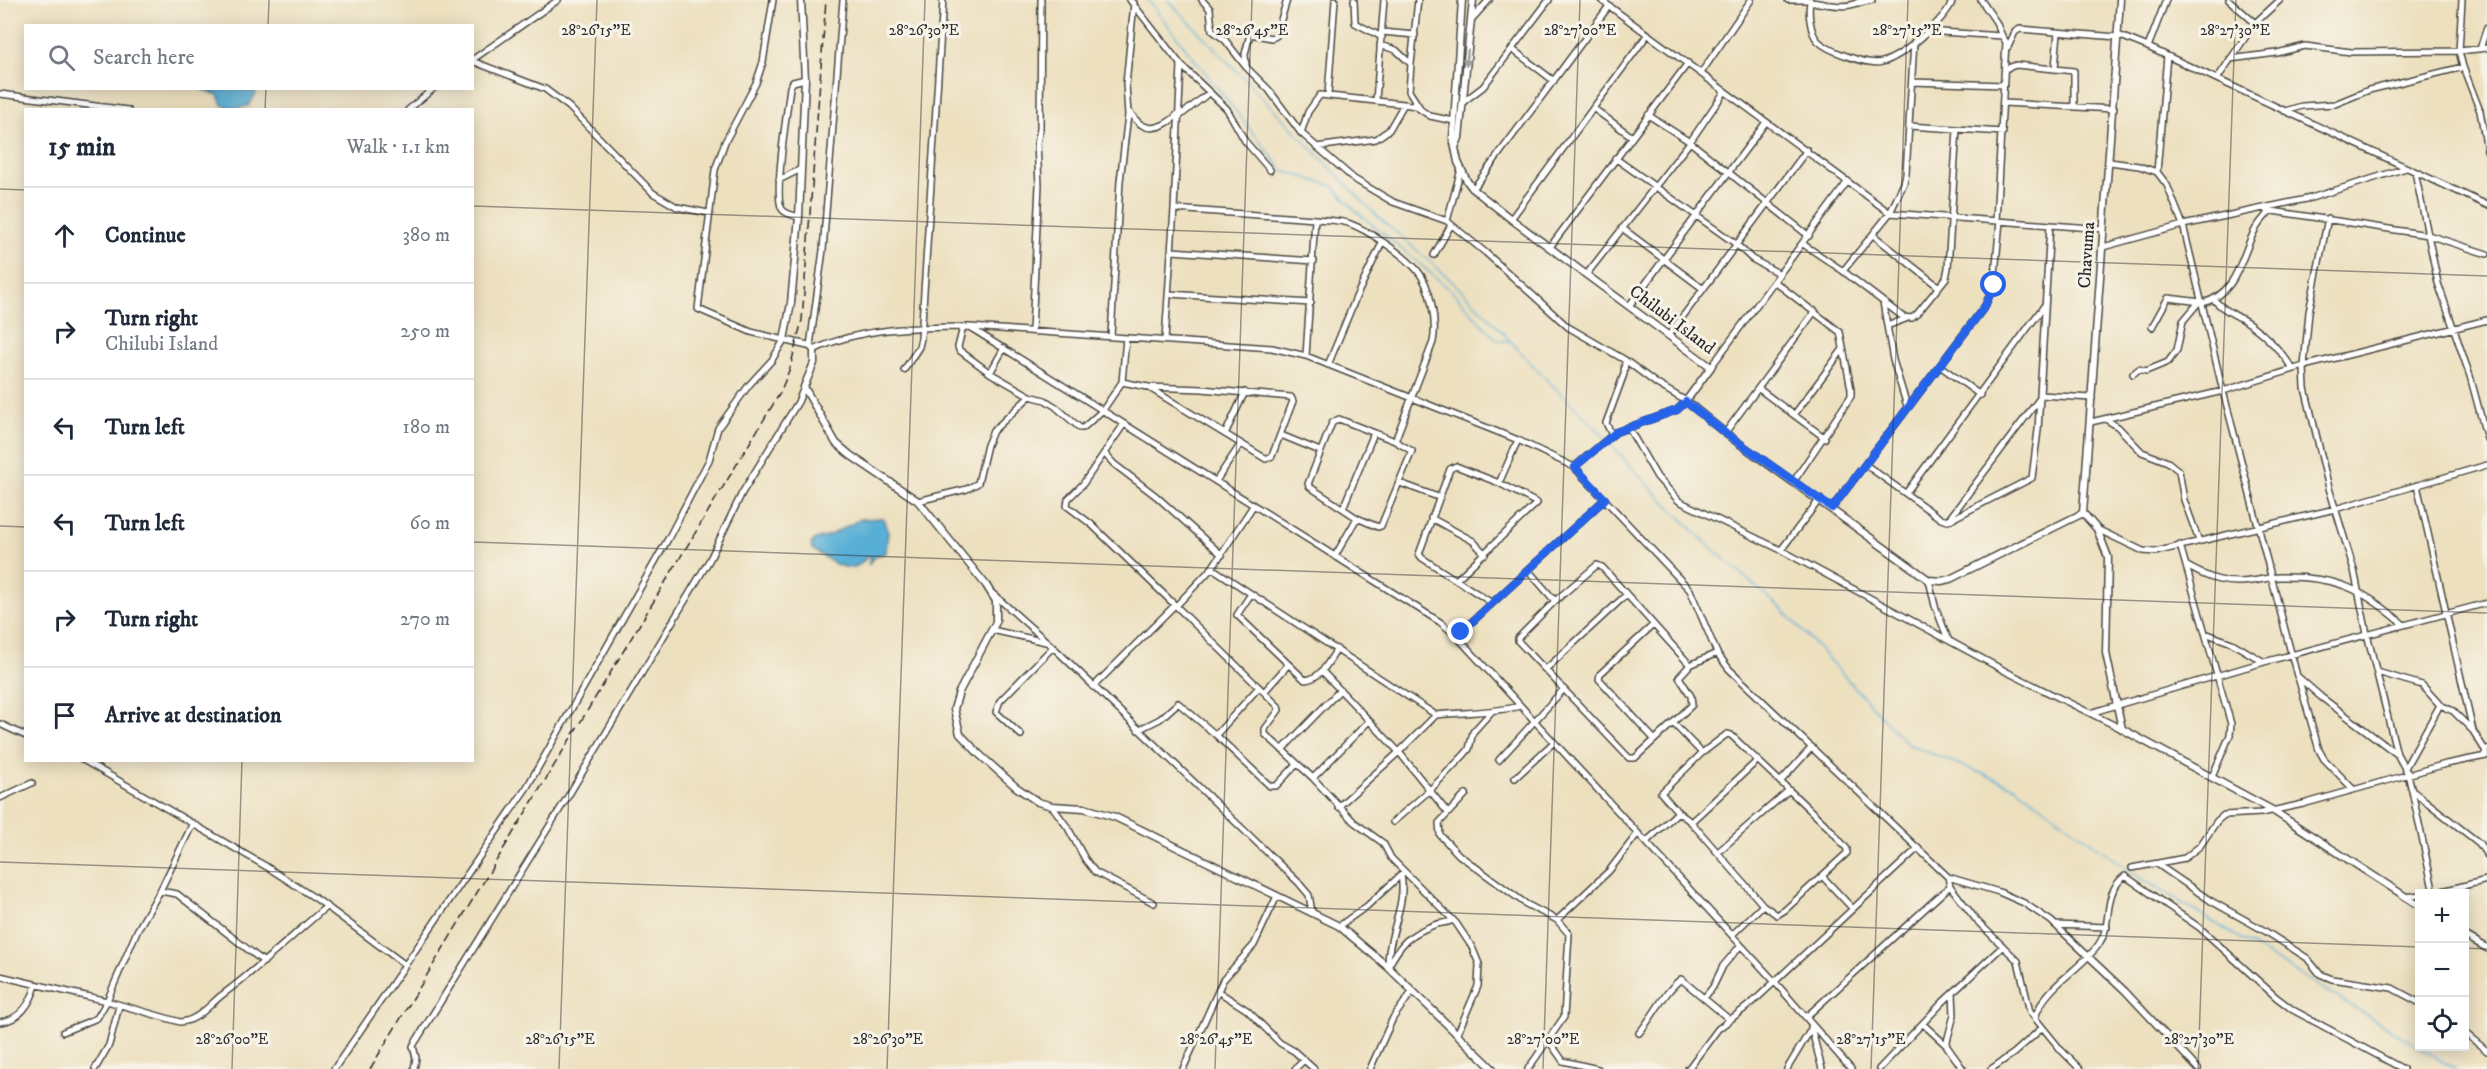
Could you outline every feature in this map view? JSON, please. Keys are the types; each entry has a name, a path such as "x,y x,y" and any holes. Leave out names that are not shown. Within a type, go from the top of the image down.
{"street":[{"path":"474,60 558,0"},
{"path":"773,0 763,62 746,104 717,160 708,213 698,309 751,332 812,348 838,340 921,327 966,327 1272,348 1306,356 1518,440 1575,467 1690,590 1717,652 1729,669 1948,877 1999,892 2024,903 2055,925 2125,991 2198,1069"},
{"path":"334,1069 526,787 668,539 709,460 718,428 749,385 772,360 784,340 792,303 799,217 805,79 801,0"},
{"path":"414,1069 416,1059 413,1046 570,793 710,559 742,493 798,402 814,363 812,348 823,250 843,0"},
{"path":"904,370 919,347 943,0"},
{"path":"1032,331 1039,185 1037,143 1040,129 1041,0"},
{"path":"1203,0 1210,9 1212,30 1225,40 1246,67 1277,100 1301,133 1316,147 1369,189 1393,202 1449,223 1568,327 1625,360 1686,402 1725,433 1820,499 1929,580 1950,579 2084,513 2097,529 2108,557 2106,653 2122,729"},
{"path":"1246,67 1245,54 1250,34 1272,38 1276,36 1287,0"},
{"path":"1328,95 1335,0"},
{"path":"1354,0 1355,23 1382,35 1415,35"},
{"path":"1376,100 1384,0"},
{"path":"1418,0 1409,91 1422,111"},
{"path":"1456,146 1454,121 1462,0"},
{"path":"1456,146 1463,102 1473,0"},
{"path":"1471,20 1489,0"},
{"path":"1463,102 1484,87 1549,0"},
{"path":"1601,0 1890,213 2104,230"},
{"path":"1701,73 1751,0"},
{"path":"1788,0 1845,6 1872,0"},
{"path":"1810,1 1809,10 1817,40 1837,52 1880,63 1901,55 1942,19 1953,0"},
{"path":"1832,508 1990,297 1996,272 2007,49 2005,38 1981,0"},
{"name":"Chavuma","path":"2084,513 2121,0"},
{"path":"2148,47 2166,0"},
{"path":"2229,0 2255,23"},
{"path":"2217,79 2255,23 2280,0"},
{"path":"2462,0 2459,51 2480,111 2487,150"},
{"path":"1111,336 1120,181 1128,111 1126,84 1132,2"},
{"path":"1132,2 1181,65 1227,109 1245,141 1270,170"},
{"path":"1473,189 1609,6"},
{"path":"2480,49 2487,27"},
{"path":"2007,49 2015,32 2020,29 2117,36 2148,47 2487,205"},
{"path":"1926,31 2002,36"},
{"path":"2055,68 2058,32"},
{"path":"1511,219 1648,34"},
{"path":"1843,271 1890,213 1904,183 1914,42"},
{"path":"1380,45 1396,50 1411,64"},
{"path":"2230,59 2277,53 2305,46 2343,52 2459,51 2487,48"},
{"path":"1512,49 1554,81"},
{"path":"2157,172 2167,56"},
{"path":"474,62 545,89 569,107 652,193 677,207 708,213"},
{"path":"1550,247 1631,136 1688,63"},
{"path":"1165,340 1180,114 1181,65"},
{"path":"2005,69 2016,65 2074,70 2074,106"},
{"path":"2285,111 2302,106 2335,104 2369,90 2463,67"},
{"path":"799,217 784,212 780,208 779,180 790,87 793,82 805,79"},
{"path":"1912,82 2004,85"},
{"path":"410,108 432,90"},
{"path":"1586,275 1690,142 1725,91"},
{"path":"1128,111 1141,125 1151,127 1168,123 1210,92"},
{"path":"0,94 112,108"},
{"path":"1301,133 1303,122 1320,95 1404,104 1430,116 1454,121"},
{"path":"2004,103 2114,109"},
{"path":"1316,147 1376,139 1389,130 1404,104"},
{"path":"1593,108 1631,136"},
{"path":"1648,115 1690,142 1809,236"},
{"path":"1629,306 1766,122"},
{"path":"1909,126 2003,132"},
{"path":"1887,326 1917,314 1946,278 1957,129"},
{"name":"Chilubi Island","path":"1456,146 1461,169 1473,189 1711,367 1686,402"},
{"path":"1669,335 1807,150"},
{"path":"1615,158 1736,244 1752,259 1780,274"},
{"path":"2110,162 2139,166 2157,172 2167,185 2183,225 2271,578 2319,750 2324,759 2353,789"},
{"path":"2103,247 2183,225 2311,198 2406,168"},
{"path":"1434,255 1449,223 1461,169"},
{"path":"779,180 801,170"},
{"path":"2415,172 2438,283 2470,376 2487,439"},
{"path":"1711,367 1848,181"},
{"path":"1174,209 1315,219 1349,224 1382,243 1418,271 1434,314 1436,328 1433,342 1395,441"},
{"path":"2262,210 2328,218 2428,235 2487,255"},
{"path":"2152,327 2168,298 2201,302 2214,300 2239,271 2255,230 2270,211"},
{"path":"2328,218 2309,312 2304,367 2305,388 2335,509 2354,570 2356,589 2397,754 2406,771 2412,791 2432,889"},
{"path":"1306,356 1315,219"},
{"path":"1866,465 1941,519 1948,521 2032,478 2040,396 2050,225"},
{"path":"1623,228 1702,288"},
{"path":"1873,235 1939,287"},
{"path":"1328,365 1382,243"},
{"path":"1803,244 1908,318"},
{"path":"1172,250 1314,261"},
{"path":"1775,282 1837,327 1844,349 1851,396 1794,481"},
{"path":"1169,294 1311,303"},
{"path":"2214,300 2228,313 2247,322 2269,339 2293,369"},
{"path":"1883,302 1893,360 1907,406"},
{"path":"2133,374 2139,369 2146,370 2168,362 2177,350 2183,321 2201,302"},
{"path":"1906,493 2044,305"},
{"path":"1725,433 1815,311"},
{"path":"2091,422 2223,391 2293,369 2487,320"},
{"path":"966,327 1103,410 1440,622 1458,636 1806,1017 1811,1027 1822,1069"},
{"path":"966,327 957,347 990,373 1030,396 1050,404 1080,428 1083,428 1103,410 1122,382 1126,338"},
{"path":"990,373 1004,348"},
{"path":"1794,415 1844,349"},
{"path":"1611,436 1606,423 1624,374 1625,360"},
{"path":"1940,366 1980,395"},
{"path":"1122,382 1148,387 1245,392 1293,399 1281,435 1269,458 1240,445 1148,387"},
{"path":"804,387 836,443 918,501 992,593 1053,647 1298,882 1309,895 1312,912"},
{"path":"1759,389 1825,438"},
{"path":"1225,434 1245,392"},
{"path":"918,501 967,489 978,483 987,445 995,428 1030,396"},
{"path":"2040,396 2092,398"},
{"path":"1948,521 2040,396"},
{"path":"1575,467 1611,436 1628,427 1677,410 1686,402"},
{"path":"1339,419 1395,441 1412,451 1381,526 1373,527 1357,518 1308,484 1335,420 1339,419"},
{"path":"2107,420 2118,427 2142,452 2168,462 2179,471 2184,500 2199,541"},
{"path":"1124,424 1083,484 1068,499 1067,506 1091,524 1264,692 1279,710 1264,732 1313,778 1354,822 1379,839 1403,873 1453,920 1472,947 1479,964 1478,986 1459,1030 1455,1033"},
{"path":"1628,427 1656,477 1678,501 1781,550 1948,641 2212,777 2272,810 2415,903"},
{"path":"1343,508 1374,433"},
{"path":"1281,435 1320,451"},
{"path":"1499,483 1518,440"},
{"path":"1216,482 1240,445"},
{"path":"1104,453 1222,555"},
{"path":"2097,529 2143,551 2155,552 2335,509 2487,465"},
{"path":"1456,580 1537,505 1536,500 1453,466 1438,497 1419,554 1422,558 1456,580 1492,603"},
{"path":"1400,483 1438,497"},
{"path":"2418,484 2473,731"},
{"path":"1458,636 1605,499"},
{"path":"1781,550 1820,499"},
{"path":"1093,687 1212,568 1253,506"},
{"path":"1335,556 1357,518"},
{"path":"1431,518 1473,541 1485,554"},
{"path":"2180,545 2232,730 2212,777"},
{"path":"1690,665 1602,567 1597,565 1555,601 1518,638 1518,641 1629,759 1635,758 1692,705 1691,696 1679,677 1690,665 1717,652"},
{"path":"2187,566 2202,575 2224,583 2271,578 2324,580 2356,589 2379,603 2403,624"},
{"path":"1212,568 1436,715 1492,711 1520,706"},
{"path":"1528,570 1555,601"},
{"path":"1929,580 1935,606 1948,641"},
{"path":"992,593 996,601 996,622 959,692 954,709 960,734 970,747 1016,787 1038,802 1052,806 1084,807 1115,817 1339,926 1388,967 1493,1069"},
{"path":"1251,594 1238,615 1305,680 1323,671 1337,649"},
{"path":"1546,669 1626,595"},
{"path":"2090,713 2264,662 2487,603"},
{"path":"1653,625 1600,674 1599,679 1654,739"},
{"path":"992,630 1047,643"},
{"path":"2205,633 2232,643 2264,662"},
{"path":"1021,735 996,712 997,708 1000,701 1053,647"},
{"path":"1264,692 1288,665"},
{"path":"1323,671 1399,752 1448,813"},
{"path":"2132,868 2185,858 2194,851 2221,816 2272,810 2341,794 2406,771 2486,753 2473,731 2453,711 2440,705 2429,690 2419,683 2377,672"},
{"path":"2297,676 2397,754"},
{"path":"1216,735 1259,687"},
{"path":"1282,750 1340,690"},
{"path":"1499,760 1563,690"},
{"path":"1138,730 1160,719 1178,703 1270,786 1276,786 1297,764"},
{"path":"2406,771 2440,705"},
{"path":"1393,822 1430,790 1464,755 1469,749 1473,732 1492,711"},
{"path":"1338,807 1436,715"},
{"path":"1313,778 1370,720"},
{"path":"0,723 24,735"},
{"path":"1674,724 1702,753"},
{"path":"1727,734 1731,735 1847,847 1847,853 1781,913 1774,914 1763,904 1691,822 1677,812 1661,793 1702,753 1727,734"},
{"path":"1515,778 1554,742"},
{"path":"1780,782 1812,747"},
{"path":"1691,822 1757,761"},
{"path":"86,762 267,867 405,964"},
{"path":"0,798 32,783"},
{"path":"1718,852 1789,790"},
{"path":"2412,791 2479,843 2487,855"},
{"path":"1466,794 1439,823 1438,830 1443,839 1459,855 1526,904 1557,920 1569,934 1564,1017 1528,1069"},
{"path":"1052,806 1095,872 1154,903"},
{"path":"1647,842 1677,812"},
{"path":"63,1032 97,1018 137,931 160,891 193,823"},
{"path":"1557,920 1609,871 1638,833"},
{"path":"1688,1069 1713,1035 1748,1007 1918,848"},
{"path":"2157,864 2211,901 2307,958 2320,974 2332,979 2392,988 2415,1000"},
{"path":"1339,926 1367,906 1403,873"},
{"path":"1388,967 1388,952 1404,889 1403,873"},
{"path":"1822,876 1852,908"},
{"path":"2035,1018 2041,1004 2069,972 2088,957 2100,943 2107,927 2111,892 2125,876 2200,928 2276,998 2293,1010 2403,1069"},
{"path":"1948,877 1950,886 1977,921 2020,964 2026,1002 2035,1018 2080,1069"},
{"path":"2450,889 2487,880"},
{"path":"1806,1017 1950,886"},
{"path":"160,891 177,894 264,962"},
{"path":"1183,1069 1188,1063 1199,1029 1229,972 1254,945 1277,896"},
{"path":"2405,897 2415,896"},
{"path":"1732,935 1763,904"},
{"path":"0,976 106,1001 183,1023 202,1013 327,907"},
{"path":"1388,967 1400,945 1407,939 1436,924 1453,920"},
{"path":"2055,925 2107,927"},
{"path":"2469,938 2487,948"},
{"path":"1704,998 1713,987 1723,966 1742,945"},
{"path":"1879,1069 1953,993 2004,946"},
{"path":"1639,1033 1679,980 1683,980 1730,1020"},
{"path":"0,1022 12,1019 24,1010 36,985"},
{"path":"1219,992 1247,1010 1280,1043 1314,1069"},
{"path":"1370,1069 1393,1018 1412,992"},
{"path":"1946,1045 1954,1015 1953,993"},
{"path":"95,1069 109,1045 119,1005"},
{"path":"1923,1024 1946,1045 1963,1069"},
{"path":"1787,1069 1811,1027"},
{"path":"1811,1027 1851,1069"},
{"path":"1991,1069 2014,1053 2042,1028"},
{"path":"2469,1036 2487,1051"},
{"path":"1549,1041 1563,1061 1598,1069"},
{"path":"1294,1069 1304,1060"}],"water":[{"path":"204,90 254,90 256,94 248,106 238,108 222,105 218,95"},
{"path":"883,518 888,532 886,553 876,556 868,565 871,557 869,556 851,568 839,566 812,549 811,544 815,539 826,537 861,519"}],"waterway":[{"path":"1148,0 1283,171 1333,186 1356,211 1452,291 1494,337 1500,341 1511,341"},
{"path":"1168,0 1378,217 1483,311 1538,371 1606,438"},
{"path":"1609,442 1708,545 1783,610 1907,744 2016,787 2136,875 2455,1069"}],"railway":[{"path":"370,1069 780,393 790,368 802,320 826,0"}],"route":[{"path":"1461,632 1605,499 1575,467 1616,432 1677,410 1686,402 1725,433 1832,508 1985,306 1994,285"}]}
